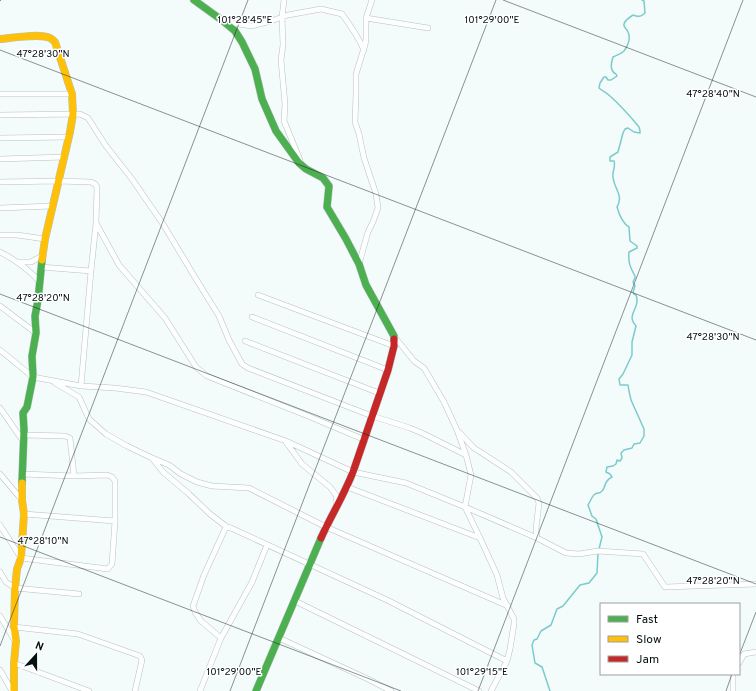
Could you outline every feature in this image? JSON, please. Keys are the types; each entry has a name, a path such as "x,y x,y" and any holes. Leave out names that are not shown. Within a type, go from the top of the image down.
{"street":[{"path":"194,0 235,31 255,69 262,99 276,131 299,163 306,169 323,178 329,186 327,207 359,264 366,285 394,336 414,362 424,368 444,402 457,430 471,475 465,507 497,575 503,598 514,619 507,661 491,691"},
{"path":"284,0 282,17 283,45 281,60 285,104 284,121 299,158 306,169"},
{"path":"359,264 368,232 374,222 378,208 376,194 364,158 355,122 356,74 364,50 366,39 366,18 372,0"},
{"path":"223,21 252,26 282,17 321,9 342,14 360,40 364,50"},
{"path":"366,18 428,28"},
{"path":"0,39 41,36 49,38 55,42 72,94 73,114 42,256 35,316 36,332 32,356 33,377 27,407 23,413 22,500 24,514 21,558 17,569 15,588 14,627 16,642 13,691"},
{"path":"0,94 72,94"},
{"path":"0,115 80,114 88,118 106,146 164,224 219,316 229,340 242,364 248,368 372,416 410,428 466,456"},
{"path":"0,138 69,137"},
{"path":"0,159 64,157"},
{"path":"0,182 58,180 91,182 97,186 96,223 81,386"},
{"path":"0,208 52,206"},
{"path":"96,223 119,264 165,318 196,367 207,376 365,440"},
{"path":"0,235 17,235 45,239"},
{"path":"0,252 19,262 40,282"},
{"path":"19,262 31,262 42,256"},
{"path":"41,267 91,271"},
{"path":"258,295 394,346"},
{"path":"0,306 36,332"},
{"path":"252,317 388,370"},
{"path":"256,691 326,527 353,472 388,370 394,346 394,336"},
{"path":"245,341 380,393"},
{"path":"0,350 33,377 81,386 146,392 286,441 353,472 406,483 538,538 566,553 579,554 598,551 643,554 665,587 756,584"},
{"path":"46,379 60,385 79,397 89,419 106,434 127,446 169,465 181,474 197,482 212,486 249,488 326,527 508,606"},
{"path":"0,408 23,438"},
{"path":"457,430 474,448 511,472 537,498 539,503 536,529 538,538"},
{"path":"23,438 65,436 70,438 74,476"},
{"path":"286,441 302,464 330,486 336,495 337,506"},
{"path":"150,457 163,472 210,514 227,527 387,600 507,661"},
{"path":"0,474 22,500"},
{"path":"21,558 108,569 112,564 115,521 115,481 112,477 107,475 74,476 23,474"},
{"path":"347,486 480,538"},
{"path":"24,514 115,521"},
{"path":"0,525 21,558"},
{"path":"222,638 201,621 193,606 204,575 227,527"},
{"path":"200,691 222,638 252,582 267,546"},
{"path":"0,572 6,582 15,588 78,594"},
{"path":"295,600 479,691"},
{"path":"0,616 16,642"},
{"path":"14,627 78,634 140,656 142,660 135,691"},
{"path":"279,638 391,691"},
{"path":"740,661 744,654 756,652"},
{"path":"14,663 89,691"},
{"path":"0,670 13,691"},
{"path":"733,675 733,691"}],"waterway":[{"path":"599,549 602,537 596,519 592,516 588,505 594,495 601,492 607,481 612,477 606,472 607,467 616,464 617,460 620,461 622,458 621,453 624,450 632,448 634,444 640,443 644,436 644,429 631,400 628,385 620,385 619,379 632,355 632,342 636,326 632,318 637,304 636,295 633,292 635,286 633,282 635,276 630,264 629,252 637,248 637,246 630,241 629,227 623,221 617,207 619,203 619,195 613,175 614,161 610,161 610,157 618,152 625,129 628,128 634,132 640,133 640,131 639,127 621,107 609,95 599,88 604,77 611,80 617,76 611,69 613,57 623,52 628,44 629,34 624,26 625,21 633,15 639,16 645,13 644,1 642,0"},
{"path":"550,691 542,667 535,663 532,645 541,631 551,625 557,609 563,606 580,585 589,583 597,573 598,553"}],"traffic: fast":[{"path":"194,0 235,31 255,69 262,99 276,131 299,163 306,169 323,178 329,186 327,207 359,264 366,285 394,336 394,339"},
{"path":"22,483 24,430 23,413 27,407 33,377 32,356 36,333 35,316 42,260"},
{"path":"256,691 321,538"}],"traffic: slow":[{"path":"0,39 33,36 52,39 55,42 72,94 73,114 70,132 45,239 42,260"},
{"path":"14,691 16,641 14,627 15,588 17,569 21,558 24,514 22,483"}],"traffic: jam":[{"path":"321,538 353,472 388,370 394,346 394,339"}]}
